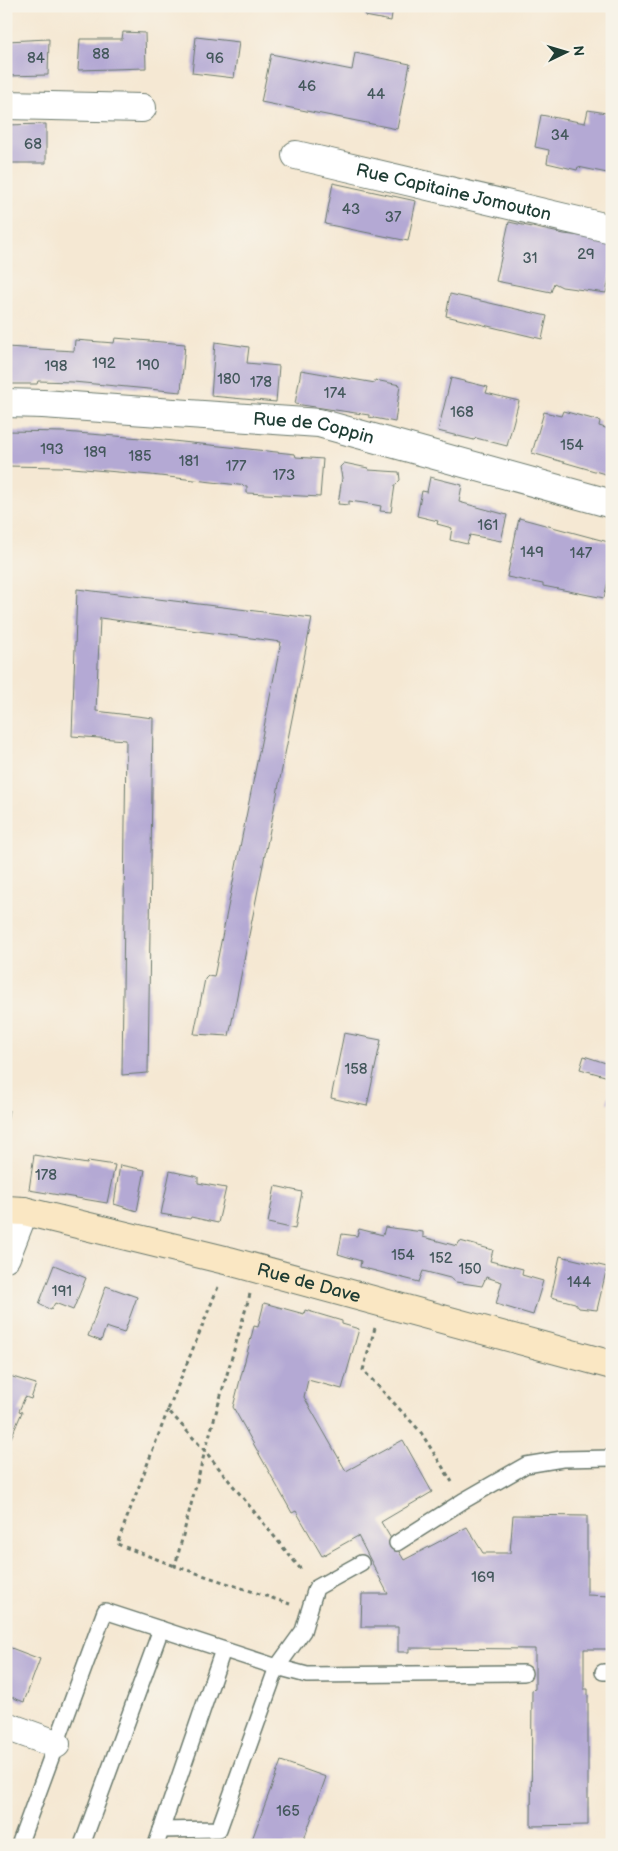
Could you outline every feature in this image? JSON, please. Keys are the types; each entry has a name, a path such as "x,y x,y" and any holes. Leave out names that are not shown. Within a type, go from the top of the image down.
{"main road":[{"name":"Rue de Dave","path":"15,1210 229,1261 612,1365"}],"street":[{"path":"6,106 142,108"},
{"name":"Rue Capitaine Jomouton","path":"296,155 612,229"},
{"name":"Rue de Coppin","path":"6,404 43,404 319,423 612,504"},
{"path":"6,1257 15,1210"},
{"path":"6,1726 56,1744"}],"lane":[{"path":"397,1543 463,1501 526,1465 562,1459 612,1458"},
{"path":"161,1830 219,1829 277,1667 302,1631 316,1588 361,1563"},
{"path":"19,1845 105,1611 223,1650 307,1675 524,1673"},
{"path":"82,1845 161,1629"},
{"path":"156,1845 223,1650"}],"path":[{"path":"229,1261 168,1410 117,1544 175,1566 309,1610"},
{"path":"175,1566 205,1452 258,1270"},
{"path":"382,1304 364,1370 420,1432 463,1501"},
{"path":"168,1410 205,1452 316,1588"}],"building":[{"path":"367,6 393,6 391,21 365,16"},
{"path":"123,32 145,33 146,68 78,70 80,39 122,39"},
{"path":"196,37 239,42 234,78 192,73"},
{"path":"49,39 48,75 6,76 6,41"},
{"path":"355,53 410,64 397,129 261,102 271,54 352,70"},
{"path":"588,110 612,114 612,174 578,167 577,170 547,163 549,150 535,147 541,115 585,123"},
{"path":"46,124 46,163 6,163 6,125"},
{"path":"333,183 416,201 408,241 325,224"},
{"path":"509,222 564,234 581,236 582,234 612,244 612,265 606,293 562,287 554,283 551,292 496,281"},
{"path":"450,294 547,316 542,339 446,316"},
{"path":"115,338 185,344 181,392 73,382 38,381 37,384 6,384 6,347 74,351 75,340 114,343"},
{"path":"215,342 249,347 247,363 279,366 276,402 211,396"},
{"path":"301,370 375,383 375,380 400,385 395,422 369,417 369,415 295,404"},
{"path":"451,378 488,387 486,393 519,401 507,446 438,431"},
{"path":"563,411 600,421 599,426 612,430 612,476 532,453 544,412 561,416"},
{"path":"6,431 64,432 154,439 295,454 296,457 323,459 320,497 247,493 247,486 151,475 62,467 6,466"},
{"path":"344,463 368,468 369,470 399,472 400,480 395,485 391,512 380,511 381,506 364,503 349,501 349,505 338,504 342,478 340,467"},
{"path":"430,477 462,485 459,502 507,515 501,541 470,535 467,544 450,540 452,528 437,524 438,521 417,516 422,491 427,492"},
{"path":"519,518 612,543 612,564 604,598 507,577"},
{"path":"77,589 312,618 229,1036 194,1034 205,979 208,976 214,977 281,642 100,618 96,711 153,718 148,1073 122,1075 126,740 72,736"},
{"path":"344,1033 381,1040 367,1106 331,1098"},
{"path":"584,1056 612,1065 612,1078 580,1069"},
{"path":"612,1089 612,1104 607,1103"},
{"path":"6,1110 9,1110 7,1124 6,1124"},
{"path":"34,1155 87,1164 88,1161 115,1165 107,1203 29,1190"},
{"path":"120,1165 145,1170 137,1211 114,1204"},
{"path":"170,1171 198,1177 198,1183 226,1188 218,1223 191,1217 190,1219 161,1214"},
{"path":"275,1186 302,1192 295,1229 268,1223"},
{"path":"385,1227 423,1232 423,1237 457,1246 460,1241 493,1250 490,1261 523,1269 522,1275 543,1281 533,1315 496,1304 502,1282 486,1277 482,1286 456,1282 450,1278 423,1271 419,1282 360,1267 361,1261 338,1254 342,1234 357,1236 359,1229 383,1235"},
{"path":"560,1256 607,1267 597,1310 579,1308 575,1303 551,1297"},
{"path":"54,1265 86,1278 73,1310 55,1303 51,1310 39,1304"},
{"path":"106,1286 137,1297 124,1333 106,1327 101,1341 88,1336"},
{"path":"264,1303 304,1314 305,1310 342,1321 342,1324 359,1329 342,1389 308,1380 304,1397 346,1471 403,1440 432,1492 381,1522 404,1560 467,1527 483,1553 510,1553 513,1515 587,1516 587,1595 612,1596 612,1649 584,1649 584,1689 588,1689 588,1825 531,1826 532,1690 535,1689 535,1649 409,1648 409,1652 398,1652 398,1627 361,1627 362,1594 388,1594 358,1536 322,1556 296,1511 292,1513 233,1407 254,1326 258,1327"},
{"path":"6,1375 36,1384 31,1399 25,1397 19,1411 22,1412 11,1438 6,1437"},
{"path":"6,1646 40,1659 24,1702 6,1695"},
{"path":"281,1761 326,1777 302,1845 250,1845"}]}
